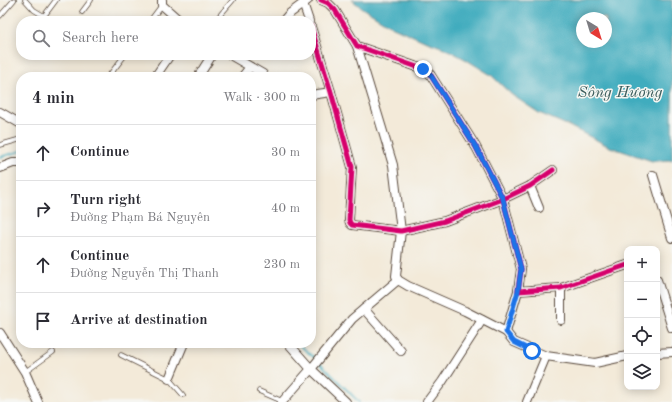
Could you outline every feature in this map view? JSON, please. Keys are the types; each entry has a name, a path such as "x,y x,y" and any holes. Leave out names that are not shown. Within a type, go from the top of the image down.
{"street":[{"path":"321,0 328,3 335,10 357,46 393,165 401,231 396,276 398,280 506,332 514,342 546,356 594,362 624,357"},
{"path":"162,2 175,16"},
{"path":"287,16 306,2 308,16"},
{"path":"316,42 332,92 352,167 349,220 352,225 401,231 445,221 503,199 530,186 553,170"},
{"path":"357,46 427,71 476,147 503,199 521,269 518,291 506,332"},
{"path":"158,72 166,60"},
{"path":"201,72 209,60"},
{"path":"241,60 259,72"},
{"path":"246,72 250,67"},
{"path":"316,94 332,92"},
{"path":"0,112 16,121"},
{"path":"0,168 16,163"},
{"path":"653,175 672,238"},
{"path":"530,186 539,208"},
{"path":"518,291 561,288 624,266"},
{"path":"282,402 352,319 398,280"},
{"path":"658,282 672,328"},
{"path":"561,288 561,320"},
{"path":"364,309 402,351"},
{"path":"427,402 442,382 482,320"},
{"path":"0,333 24,372 38,402"},
{"path":"169,379 182,348"},
{"path":"293,348 313,367 341,400"},
{"path":"660,353 672,352"},
{"path":"527,402 546,356"}],"lane":[{"path":"0,16 14,0"},
{"path":"25,0 34,10 44,16 56,0"},
{"path":"82,12 91,0"},
{"path":"219,16 232,0"},
{"path":"153,16 162,2"},
{"path":"112,72 120,60"},
{"path":"0,145 16,140"},
{"path":"24,372 53,352"},
{"path":"121,355 169,379 183,395"},
{"path":"259,391 282,402"}],"water":[{"name":"Sông Hương","path":"352,0 672,0 672,160 652,161 610,147 569,126 539,113 512,95 491,75 465,59 444,48 391,26"}],"waterway":[{"path":"0,157 16,152"},
{"path":"303,348 316,359"},
{"path":"319,362 359,402"}],"cycle path":[{"path":"321,0 328,3 335,10 357,46 423,69 430,74 476,147 503,199 521,269 518,291 561,288 624,266"},
{"path":"316,43 352,167 349,220 352,225 401,231 445,221 503,199 530,186 553,170"}],"route":[{"path":"423,69 430,74 476,147 503,199 521,269 518,291 506,332 514,342 532,351"}]}
